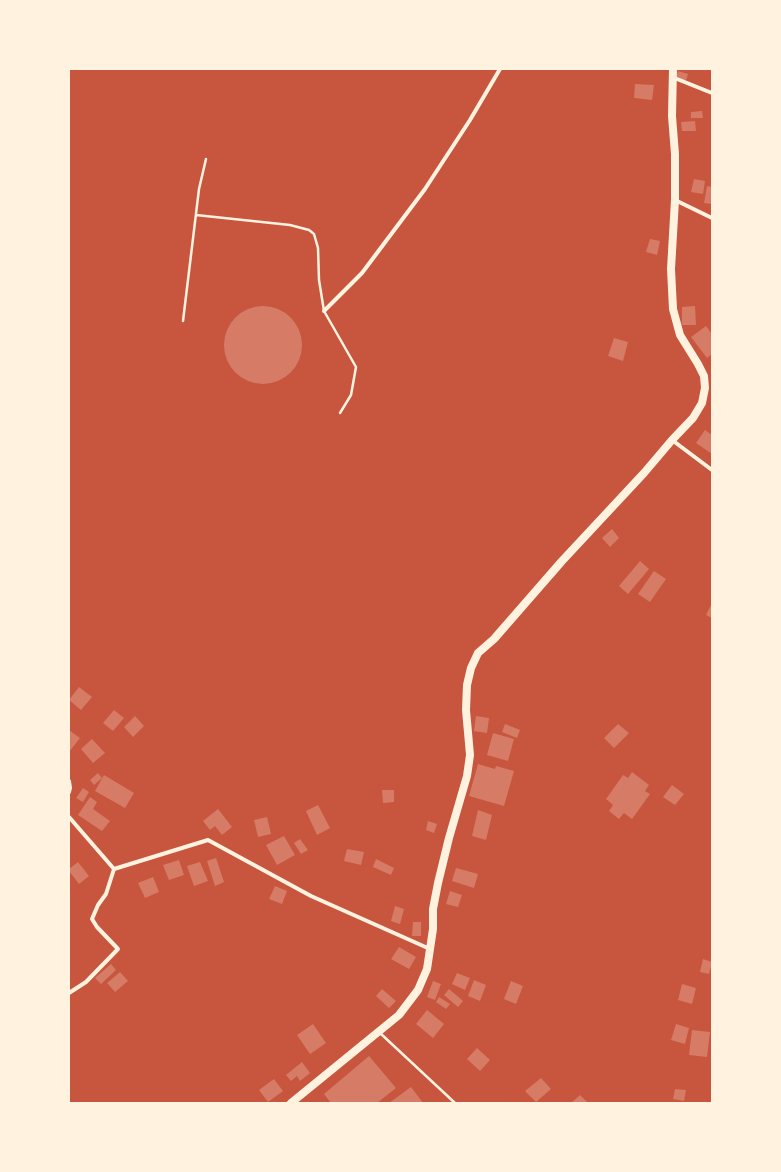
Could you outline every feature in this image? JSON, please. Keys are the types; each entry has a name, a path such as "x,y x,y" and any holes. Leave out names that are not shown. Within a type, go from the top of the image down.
{"main road":[{"path":"291,1103 398,1015 418,990 426,969 430,949 433,909 448,838 467,776 470,755 466,710 467,685 471,668 478,653 494,638 562,561 610,511 693,418 702,403 705,388 704,376 680,335 673,309 671,269 675,200 675,154 672,116 673,73"}],"street":[{"path":"324,311 362,273 425,189 470,120 500,69"},
{"path":"673,73 712,93"},
{"path":"675,200 712,218"},
{"path":"672,440 712,470"},
{"path":"69,781 69,792"},
{"path":"69,817 114,869"},
{"path":"114,869 208,840 311,896 430,949"},
{"path":"69,993 86,982 118,948 97,927 92,918 98,905 106,894 114,869"}],"lane":[{"path":"183,321 199,189 206,159"},
{"path":"196,215 290,225 309,230 314,234 318,248 318,280 324,311 356,367 351,395 340,413"},
{"path":"378,1031 455,1103"}],"building":[{"path":"678,71 688,74 685,83 675,80"},
{"path":"635,84 654,85 652,100 634,98"},
{"path":"702,111 703,118 691,118 691,112"},
{"path":"695,121 696,131 682,131 681,122"},
{"path":"694,179 705,181 703,194 691,192"},
{"path":"707,186 712,187 712,204 704,203"},
{"path":"650,239 660,241 657,255 646,252"},
{"path":"255,306 271,306 285,312 296,323 302,337 302,353 296,367 285,378 271,384 255,384 241,378 230,367 224,353 224,337 230,323 241,312"},
{"path":"695,306 696,325 682,325 682,307"},
{"path":"706,326 712,334 712,354 707,358 691,337"},
{"path":"614,338 628,342 623,361 608,356"},
{"path":"705,430 712,435 712,454 696,443"},
{"path":"612,529 619,538 610,547 602,538"},
{"path":"640,561 649,569 628,594 619,586"},
{"path":"654,571 666,579 650,602 638,594"},
{"path":"712,603 712,618 706,615"},
{"path":"79,687 92,697 81,710 69,700"},
{"path":"114,710 124,718 113,731 103,723"},
{"path":"135,716 144,726 133,737 124,727"},
{"path":"476,716 489,718 487,733 474,731"},
{"path":"505,724 520,730 517,738 502,732"},
{"path":"618,724 629,733 614,748 604,738"},
{"path":"69,730 80,738 69,752"},
{"path":"493,733 514,739 508,761 487,755"},
{"path":"92,739 105,753 93,763 81,749"},
{"path":"478,764 495,769 496,766 514,771 504,806 469,796"},
{"path":"632,772 649,785 645,791 650,794 632,819 624,813 619,819 609,811 613,805 606,799 623,775 628,778"},
{"path":"98,773 102,778 94,785 90,780"},
{"path":"104,775 134,793 125,808 95,791"},
{"path":"672,785 684,794 675,805 663,797"},
{"path":"83,788 89,792 83,802 76,798"},
{"path":"382,790 394,790 394,802 383,803"},
{"path":"90,797 97,802 93,809 110,821 102,831 78,815"},
{"path":"318,805 330,828 317,835 306,811"},
{"path":"218,809 232,827 222,835 215,826 210,830 203,821"},
{"path":"478,810 492,815 486,840 472,836"},
{"path":"267,817 271,834 258,837 254,820"},
{"path":"428,821 437,824 434,833 426,830"},
{"path":"284,836 295,855 277,865 266,845"},
{"path":"300,839 308,850 301,854 294,843"},
{"path":"347,849 364,852 361,865 344,861"},
{"path":"216,858 224,882 215,886 207,861"},
{"path":"376,859 394,868 391,875 373,867"},
{"path":"179,860 184,875 169,880 163,865"},
{"path":"78,862 89,876 79,884 69,871 69,869"},
{"path":"200,862 208,881 194,886 187,866"},
{"path":"456,868 478,874 474,888 452,881"},
{"path":"153,877 159,892 145,898 138,883"},
{"path":"275,886 287,891 282,904 269,899"},
{"path":"450,891 462,895 458,907 446,904"},
{"path":"395,906 404,909 400,924 391,921"},
{"path":"413,922 421,922 421,936 412,936"},
{"path":"399,947 416,957 409,969 391,959"},
{"path":"703,959 712,962 709,974 700,972"},
{"path":"111,964 116,970 101,984 95,978"},
{"path":"120,972 128,981 115,992 107,983"},
{"path":"457,973 470,978 465,990 452,984"},
{"path":"474,980 486,985 480,1001 468,996"},
{"path":"433,981 441,984 435,1000 427,997"},
{"path":"511,981 523,986 516,1004 504,999"},
{"path":"682,984 696,988 692,1004 678,1000"},
{"path":"382,989 396,1001 389,1008 376,996"},
{"path":"449,989 463,1001 458,1007 444,995"},
{"path":"439,997 450,1004 446,1009 436,1002"},
{"path":"427,1010 444,1024 433,1038 416,1024"},
{"path":"313,1024 326,1043 310,1054 297,1035"},
{"path":"676,1024 689,1028 685,1044 671,1040"},
{"path":"692,1030 710,1032 707,1057 689,1055"},
{"path":"477,1048 490,1060 480,1071 467,1059"},
{"path":"369,1056 396,1088 377,1103 331,1103 324,1094"},
{"path":"302,1062 310,1073 300,1081 297,1076 291,1081 286,1075"},
{"path":"541,1078 551,1089 536,1102 525,1091"},
{"path":"274,1079 283,1091 268,1102 259,1090"},
{"path":"411,1087 423,1103 389,1103"},
{"path":"675,1089 686,1090 684,1101 673,1099"},
{"path":"580,1095 588,1103 571,1103"}]}
